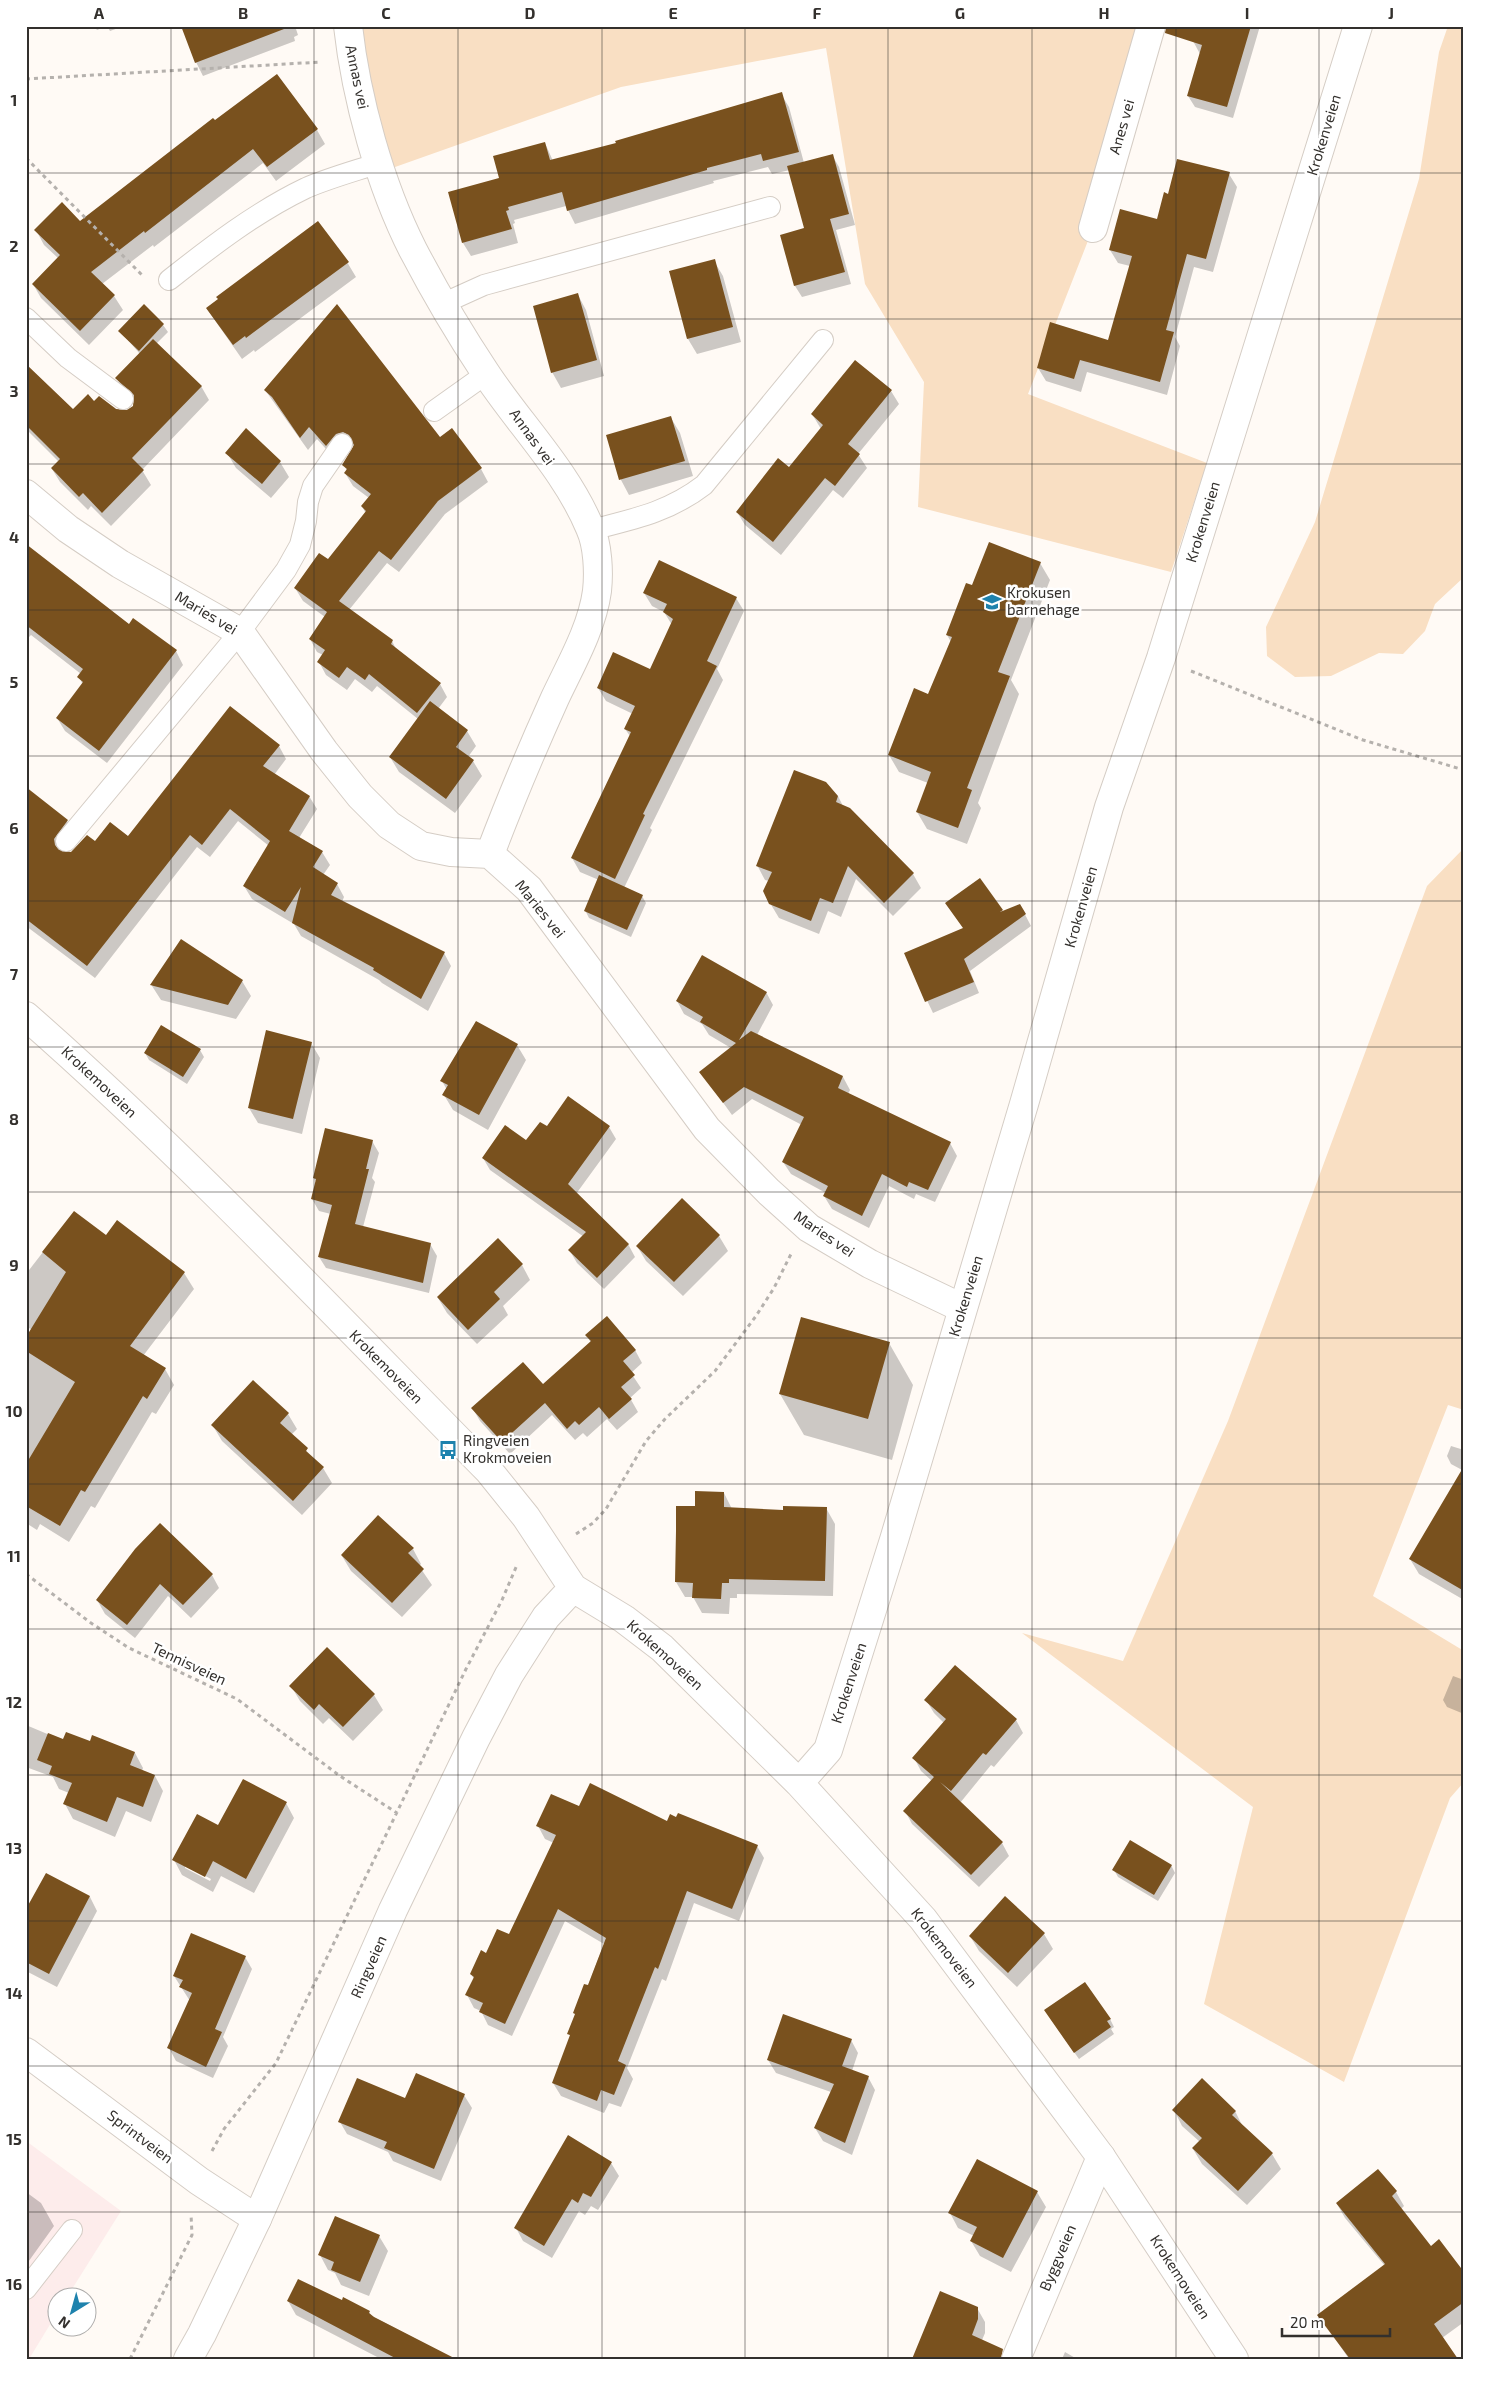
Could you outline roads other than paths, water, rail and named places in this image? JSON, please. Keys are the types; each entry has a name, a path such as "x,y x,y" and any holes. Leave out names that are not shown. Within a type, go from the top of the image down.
{"street":[{"name":"Annas vei","path":"348,26 352,61 379,163 412,248 442,304 486,374 572,493 591,530 596,558 597,591 589,625 516,785 490,854"},
{"name":"Anes vei","path":"1093,228 1151,26"},
{"name":"Krokenveien","path":"799,1783 828,1750 894,1540 1024,1104 1109,807 1161,658 1358,26"},
{"name":"Maries vei","path":"26,494 68,529 120,564 240,632 330,758 360,796 389,825 420,846 451,852 490,854 529,890 707,1129 769,1192 809,1228 870,1264 962,1308"},
{"name":"Krokemoveien","path":"26,1016 84,1067 166,1146 489,1471 532,1524 573,1588 624,1619 662,1648 799,1783 923,1919 1101,2157 1234,2359"},
{"name":"Ringveien","path":"188,2359 202,2334 257,2219 393,1910 476,1738 509,1675 546,1617 573,1588"},
{"name":"Sprintveien","path":"26,2052 199,2181 257,2219"},
{"name":"Byggveien","path":"1016,2359 1101,2157"}],"lane":[{"path":"169,280 217,242 265,210 308,188 379,163"},
{"path":"442,304 484,285 770,207"},
{"path":"26,318 68,358 123,399"},
{"path":"591,530 661,510 684,500 704,485 823,340"},
{"path":"434,410 486,374"},
{"path":"66,841 240,632 286,570 300,545 313,486 342,444"},
{"path":"26,2289 72,2230"}],"place":[{"name":"Krokusen barnehage","path":"992,602"},
{"name":"Ringveien Krokmoveien","path":"448,1450"}]}
